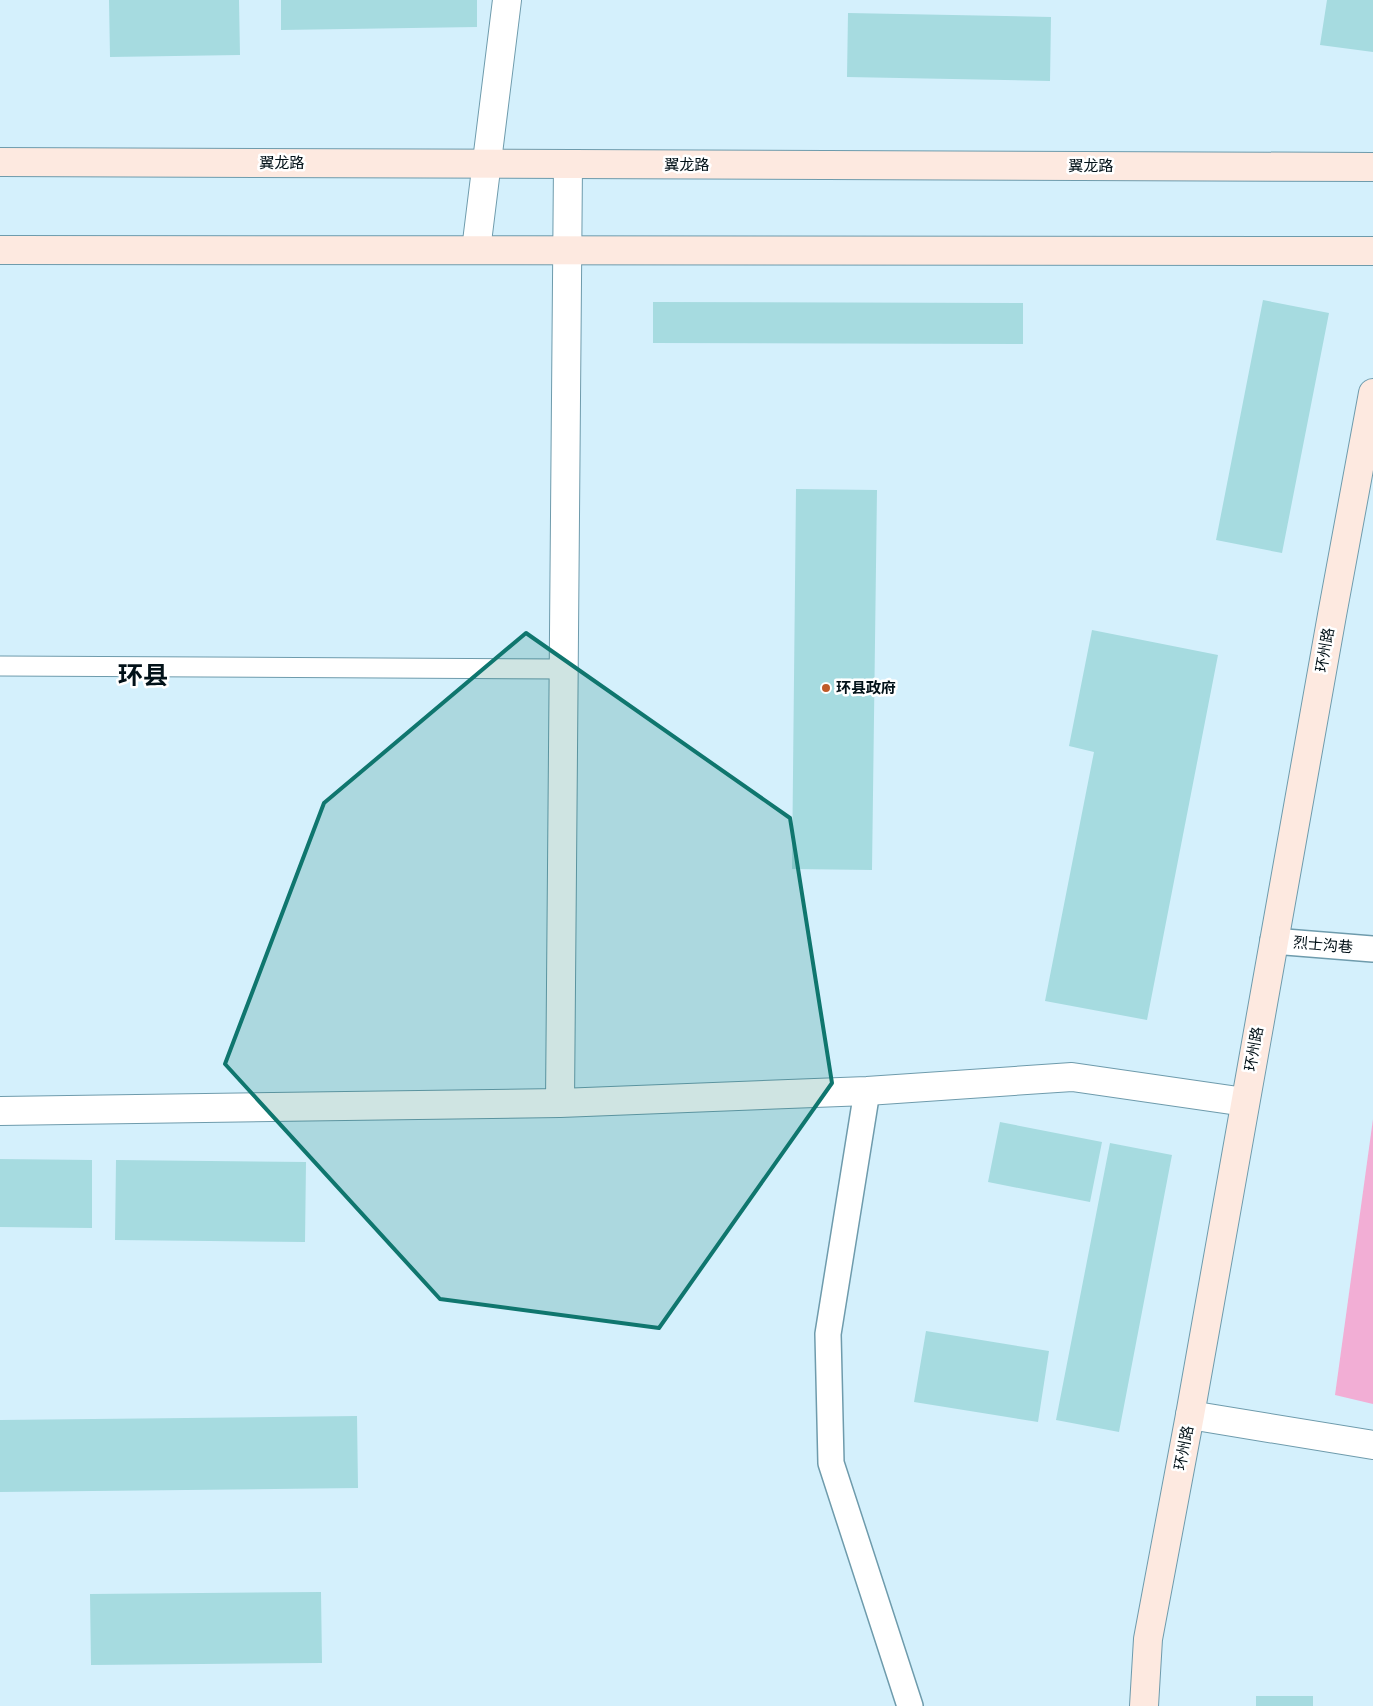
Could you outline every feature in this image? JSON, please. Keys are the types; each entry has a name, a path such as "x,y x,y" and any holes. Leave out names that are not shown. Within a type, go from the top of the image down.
{"main road":[{"name":"翼龙路","path":"0,162 1373,168"},
{"path":"0,250 1373,251"},
{"name":"环州路","path":"1144,1706 1148,1639 1190,1415 1373,393"}],"street":[{"path":"476,250 507,0"},
{"path":"560,1103 568,164"},
{"path":"0,666 563,669"},
{"name":"烈士沟巷","path":"1274,941 1373,949"},
{"path":"0,1111 560,1103 867,1091 1072,1077 1245,1102"},
{"path":"867,1091 828,1334 831,1463 910,1706"},
{"path":"1190,1415 1373,1445"}],"highlighted area":[{"path":"526,633 790,818 832,1083 659,1328 440,1299 225,1064 324,803"}],"shaded area":[{"path":"1373,1119 1373,1404 1335,1395"}],"building":[{"path":"109,0 239,0 240,55 110,57"},
{"path":"281,0 477,0 477,27 281,30"},
{"path":"1327,0 1373,0 1373,52 1320,45"},
{"path":"848,13 1051,17 1050,81 847,77"},
{"path":"1263,300 1329,313 1282,553 1216,540"},
{"path":"653,302 1023,303 1023,344 653,343"},
{"path":"796,489 877,490 872,870 792,869"},
{"path":"1092,630 1218,655 1147,1020 1045,1001 1094,752 1069,746"},
{"path":"1000,1122 1102,1142 1090,1202 988,1182"},
{"path":"1110,1143 1172,1155 1119,1432 1056,1420"},
{"path":"0,1159 92,1160 92,1228 0,1227"},
{"path":"116,1160 306,1162 305,1242 115,1240"},
{"path":"926,1331 1049,1351 1038,1422 914,1402"},
{"path":"357,1416 358,1488 0,1492 0,1420"},
{"path":"321,1592 322,1663 91,1665 90,1594"},
{"path":"1256,1696 1313,1696 1313,1706 1256,1706"}],"place":[{"name":"环县政府","path":"826,688"}],"district":[{"name":"环县","path":"143,675"}]}
